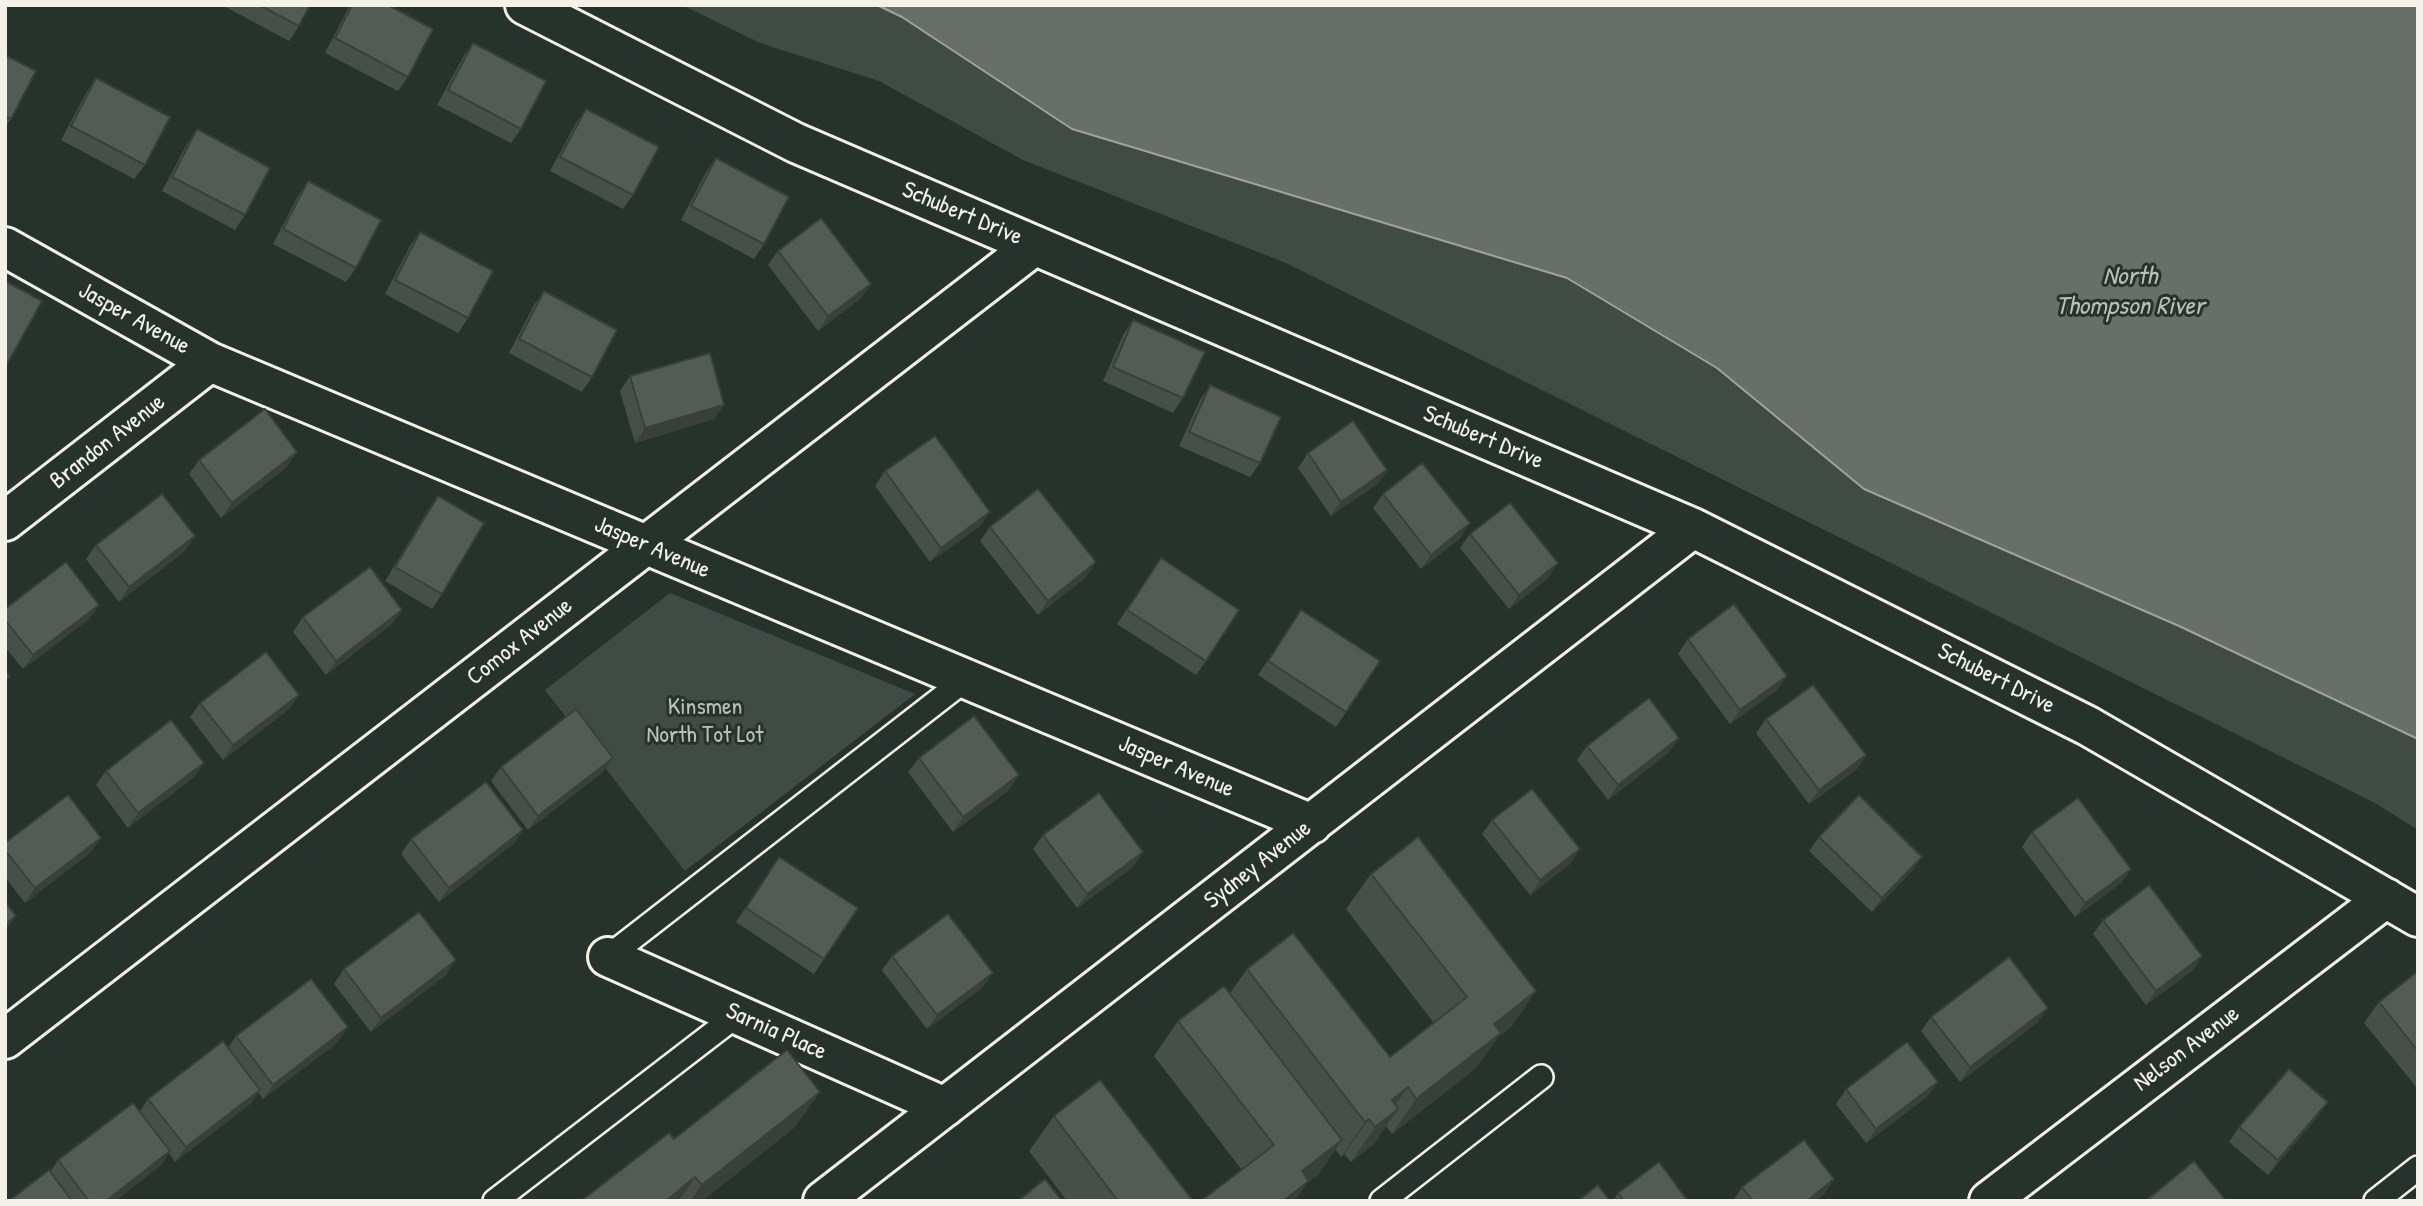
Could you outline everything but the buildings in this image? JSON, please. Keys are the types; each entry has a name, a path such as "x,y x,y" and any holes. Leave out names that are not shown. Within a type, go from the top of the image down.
{"street":[{"name":"Schubert Drive","path":"525,5 796,143 1693,528 2088,726 2418,917"},
{"name":"Comox Avenue","path":"5,1039 1034,246"},
{"name":"Jasper Avenue","path":"5,247 210,362 1312,824"},
{"name":"Brandon Avenue","path":"5,521 210,362"},
{"name":"Sydney Avenue","path":"823,1201 1693,528"},
{"name":"Nelson Avenue","path":"1989,1201 2386,898"},
{"name":"Sarnia Place","path":"608,957 945,1107"}],"lane":[{"path":"608,957 966,679"},
{"path":"495,1201 737,1015"},
{"path":"1382,1201 1541,1077"},
{"path":"2376,1201 2418,1168"}],"green space":[{"path":"682,5 877,5 902,17 1072,129 1567,278 1717,368 1864,489 2179,626 2418,739 2418,830 2375,803 1286,263 1023,160 879,81 760,43"},
{"name":"Kinsmen North Tot Lot","path":"670,593 915,694 685,871 545,690"}],"water":[{"name":"North Thompson River","path":"877,5 2418,5 2418,739 2179,626 1864,489 1717,368 1567,278 1072,129 902,17"}]}
